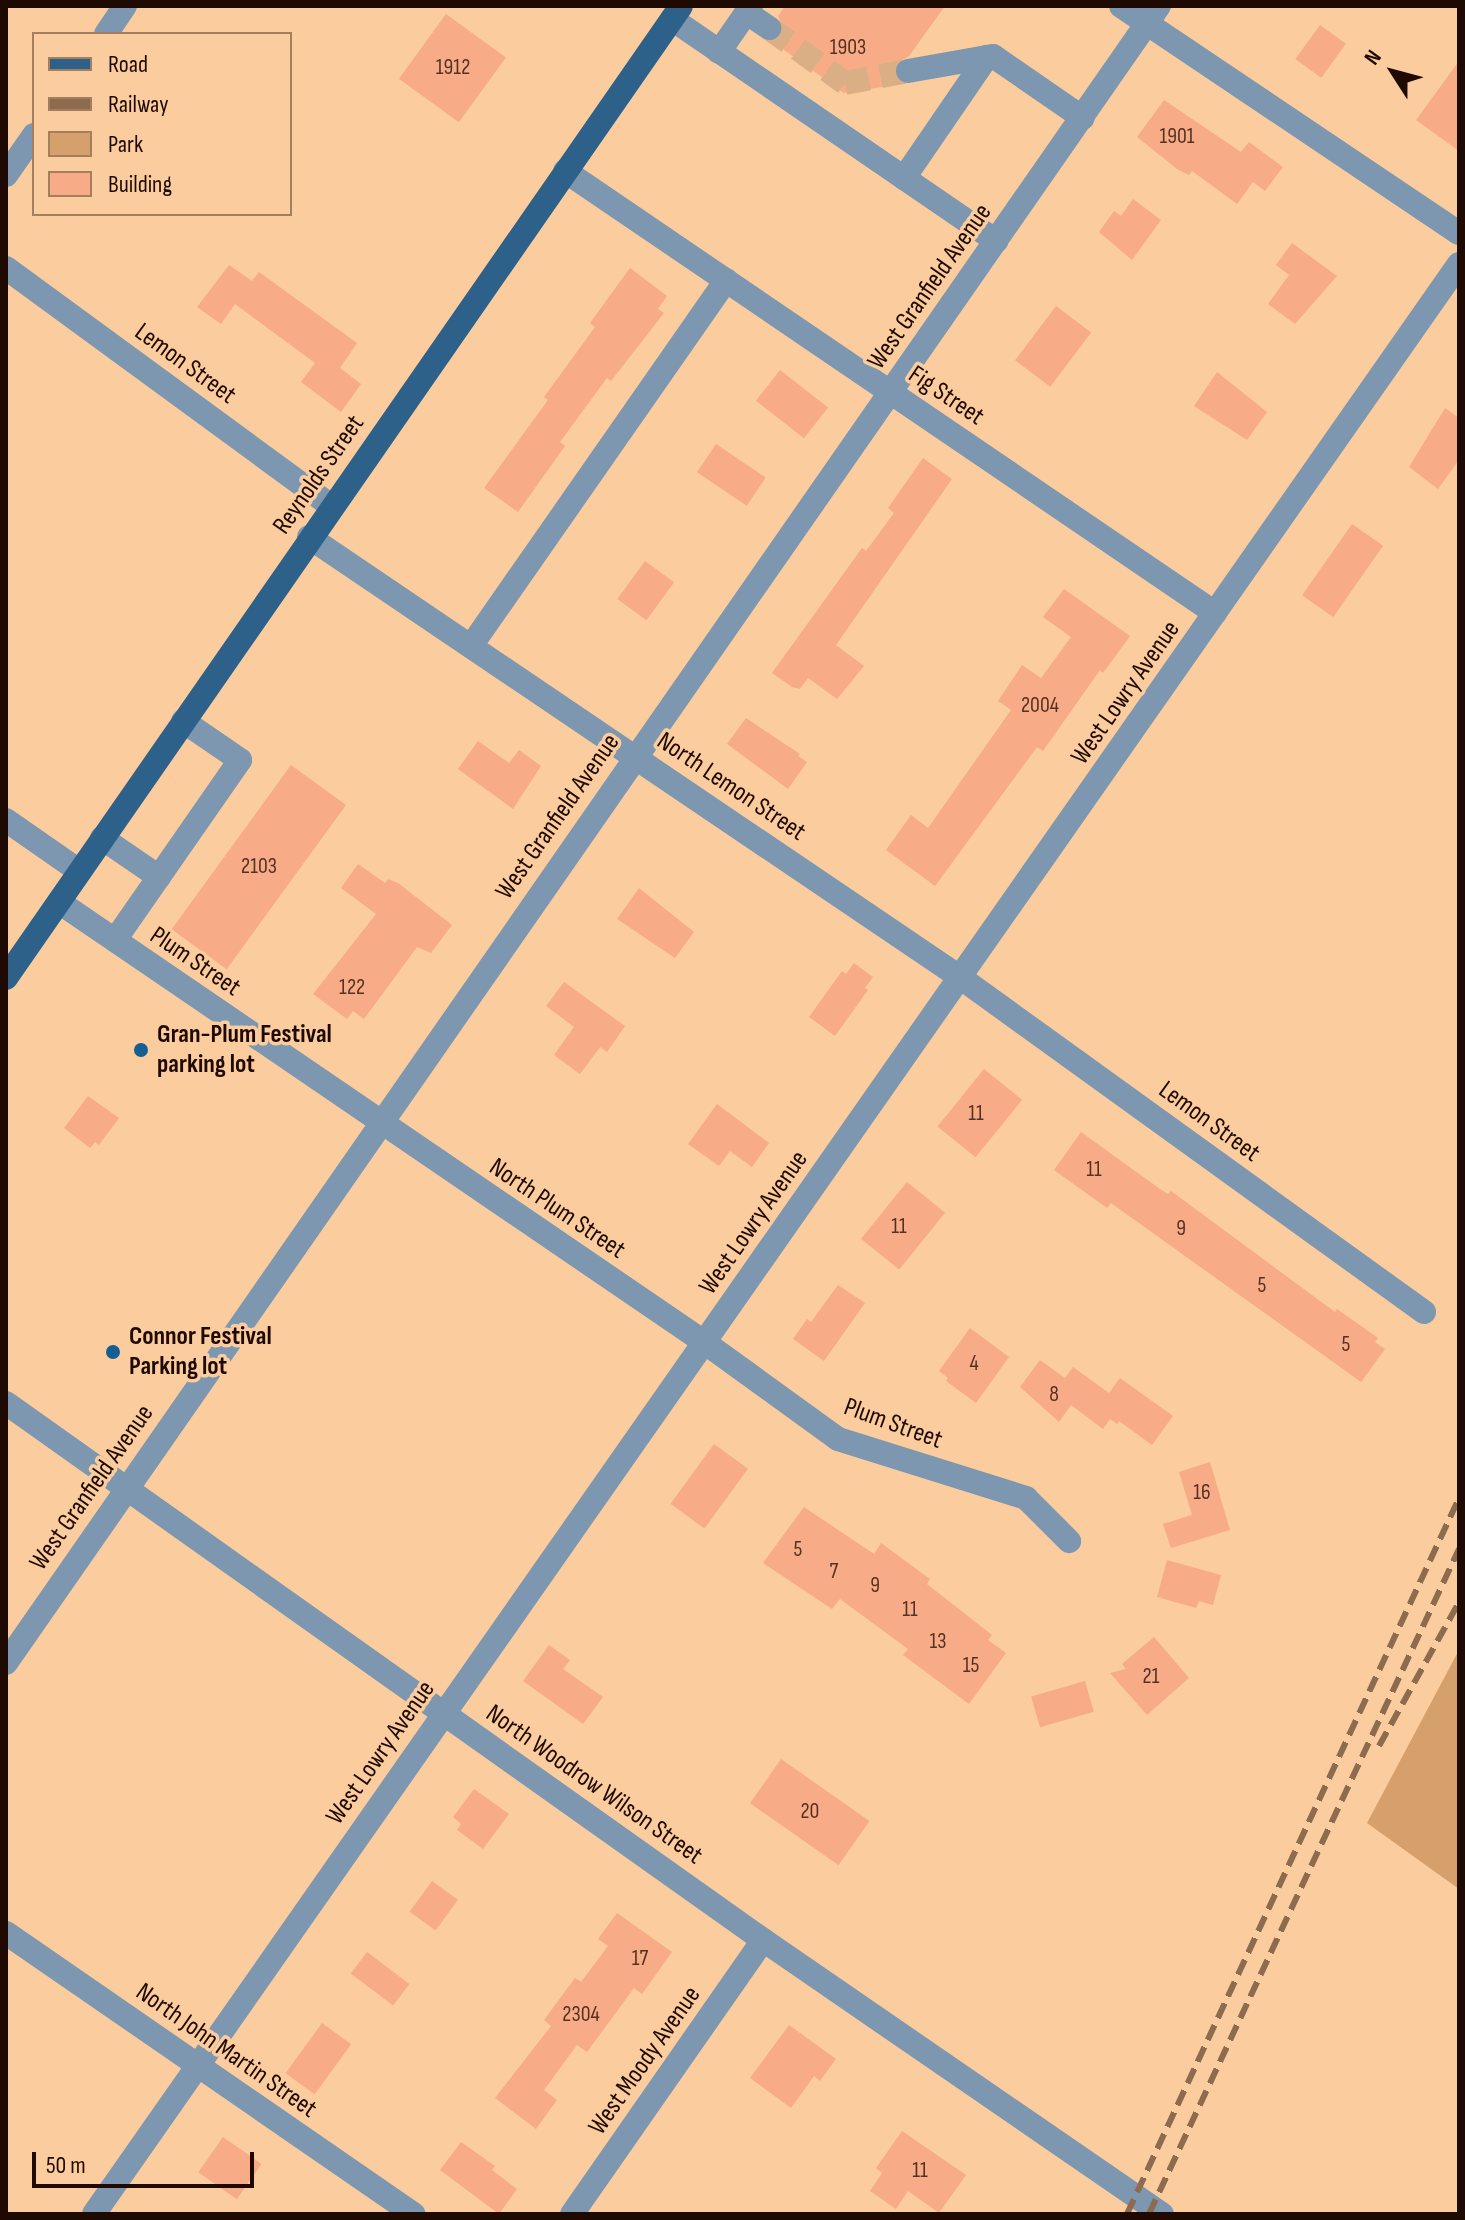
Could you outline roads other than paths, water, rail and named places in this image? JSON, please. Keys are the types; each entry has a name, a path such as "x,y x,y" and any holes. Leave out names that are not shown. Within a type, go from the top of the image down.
{"main road":[{"name":"Reynolds Street","path":"6,978 676,12"}],"street":[{"path":"107,32 125,6"},
{"path":"1121,6 1153,15 1459,233"},
{"path":"719,52 749,9 769,28"},
{"path":"676,12 719,52 996,241"},
{"name":"West Granfield Avenue","path":"6,1663 1153,15"},
{"path":"908,71 993,56 1083,118"},
{"path":"904,178 987,57"},
{"path":"6,175 32,138"},
{"name":"Fig Street","path":"565,171 1215,613"},
{"name":"West Lowry Avenue","path":"94,2214 1459,264"},
{"name":"Lemon Street","path":"6,268 331,506"},
{"path":"471,646 726,280"},
{"name":"North Lemon Street","path":"309,537 636,755 961,978"},
{"path":"115,940 240,760 183,721"},
{"path":"6,820 79,871"},
{"path":"102,838 159,877"},
{"name":"Plum Street","path":"59,902 380,1122"},
{"name":"Lemon Street","path":"961,978 1424,1312"},
{"name":"North Plum Street","path":"380,1122 704,1342"},
{"name":"Plum Street","path":"704,1342 838,1439 1026,1498 1069,1541"},
{"name":"North Woodrow Wilson Street","path":"6,1403 763,1940 1157,2210"},
{"name":"North John Martin Street","path":"6,1933 414,2214"},
{"name":"West Moody Avenue","path":"572,2214 763,1940"}],"tunnel":[{"path":"769,28 845,83 908,71"}],"railway":[{"path":"1127,2214 1459,1498"},
{"path":"1149,2214 1459,1549"},
{"path":"1379,1746 1459,1602"}],"place":[{"name":"Gran-Plum Festival parking lot","path":"141,1050"},
{"name":"Connor Festival Parking lot","path":"113,1352"}]}
